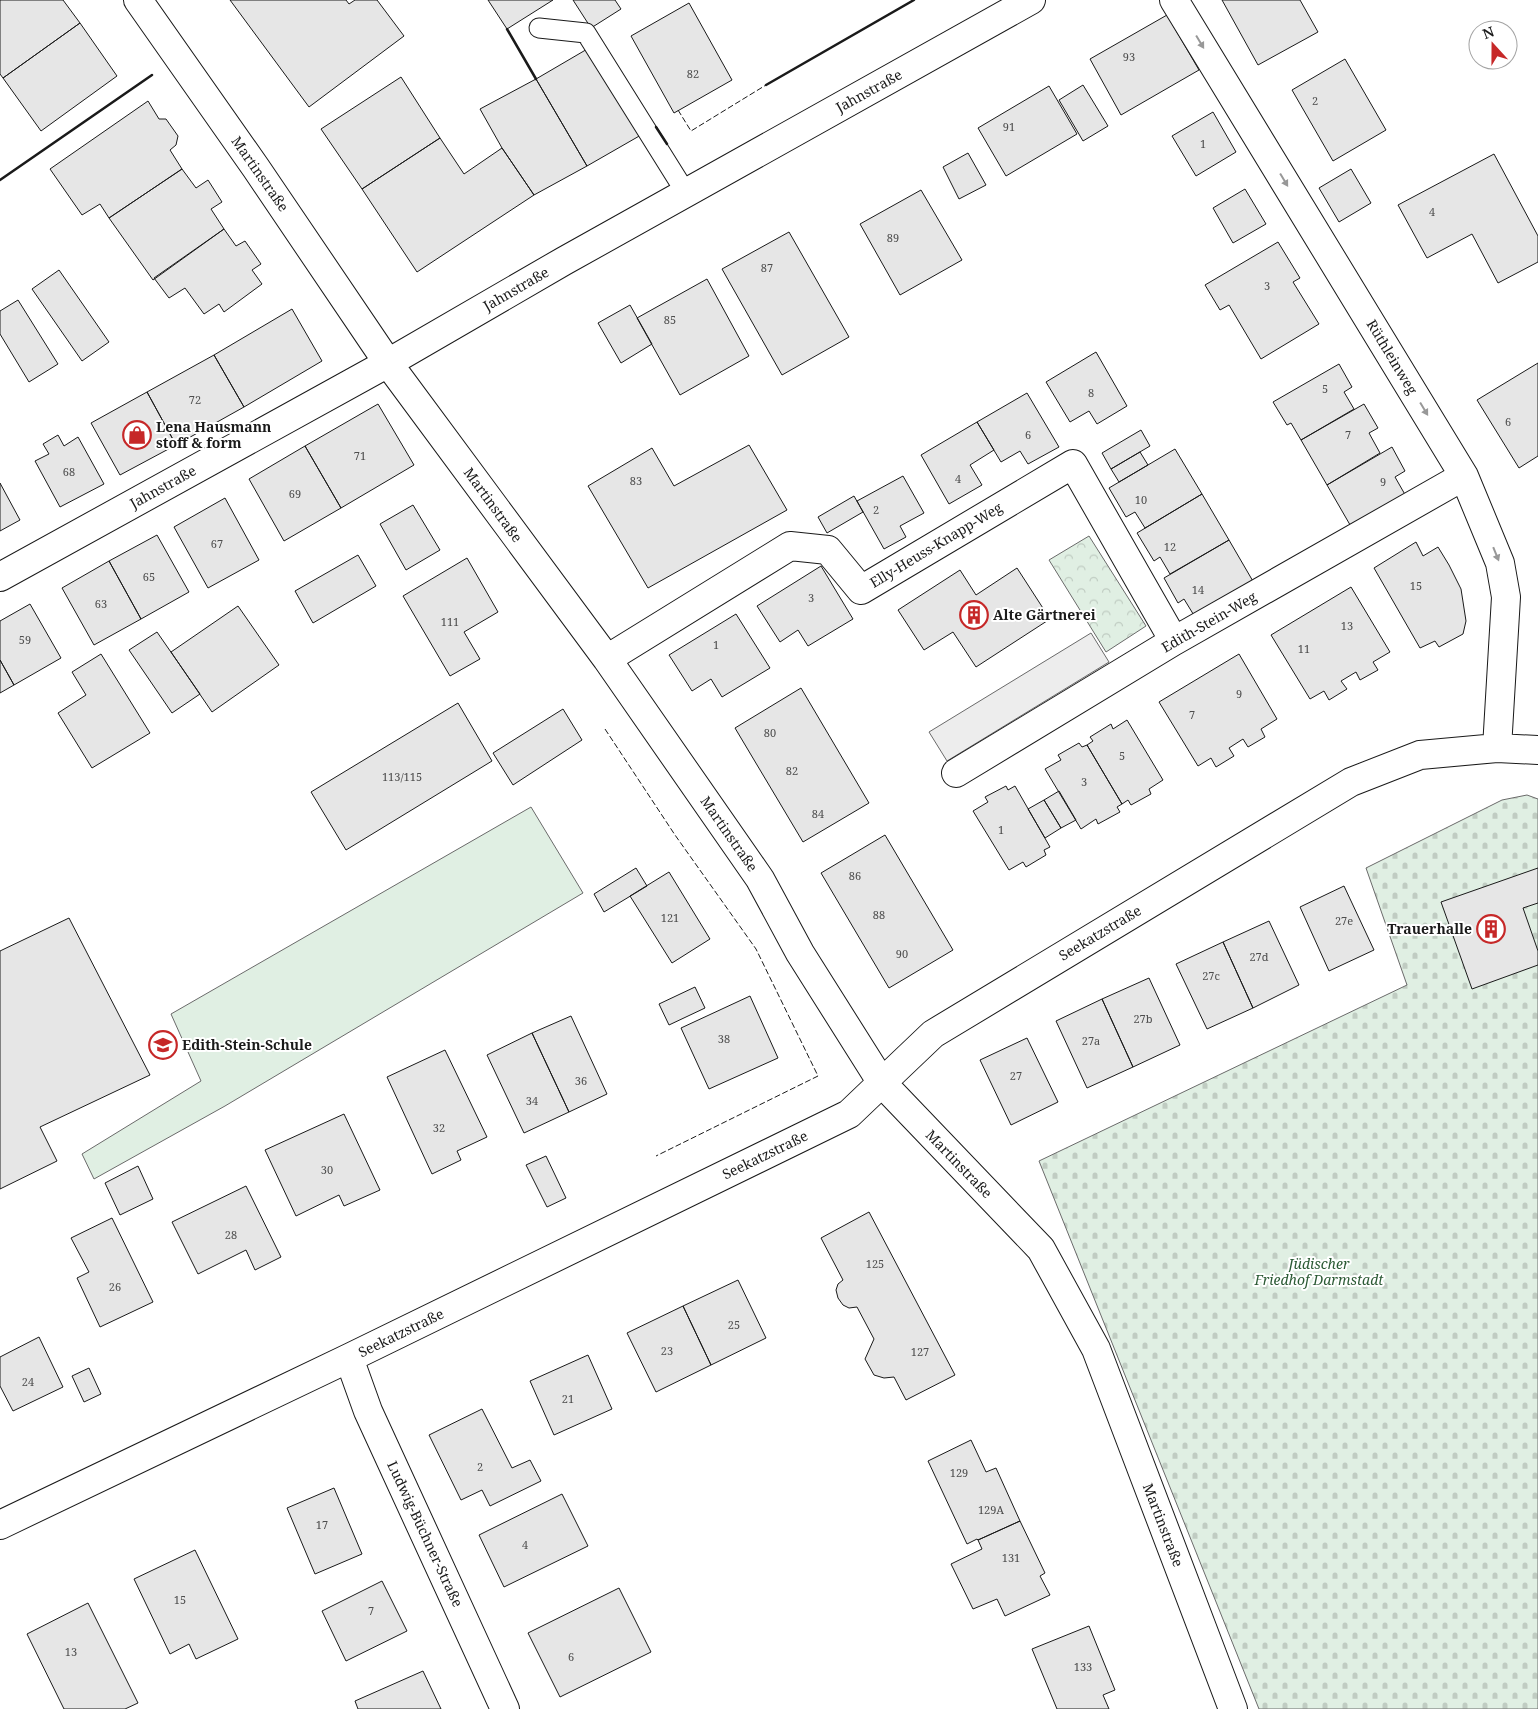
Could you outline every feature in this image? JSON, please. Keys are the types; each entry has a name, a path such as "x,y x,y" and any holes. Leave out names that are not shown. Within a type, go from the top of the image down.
{"street":[{"name":"Martinstraße","path":"138,0 256,168 388,363 607,659 760,880 800,953 882,1083 1041,1249 1096,1349 1233,1709"},
{"name":"Jahnstraße","path":"0,577 388,363 686,193 1031,0"},
{"name":"Rüthleinweg","path":"1174,0 1464,476 1500,563 1506,598 1497,748"},
{"name":"Elly-Heuss-Knapp-Weg","path":"607,659 790,546 828,550 860,590 1073,464 1174,641"},
{"name":"Edith-Stein-Weg","path":"956,773 1174,641 1464,476"},
{"name":"Seekatzstraße","path":"2,1520 349,1358 849,1114 934,1034 1351,782 1420,755 1497,748 1538,750"},
{"name":"Ludwig-Büchner-Straße","path":"349,1358 368,1411 505,1709"}],"lane":[{"path":"539,28 586,33 686,193"}],"green space":[{"path":"1089,536 1146,626 1106,652 1049,560"},
{"name":"Jüdischer Friedhof Darmstadt","path":"1527,795 1538,799 1538,1709 1259,1709 1039,1161 1407,985 1366,868 1502,800"},
{"path":"531,807 583,893 225,1106 94,1179 82,1154 201,1081 171,1014"}],"shaded area":[{"path":"1091,633 1109,662 947,761 929,732"}],"building":[{"path":"0,0 63,0 80,23 3,78 0,74"},
{"path":"230,0 346,0 349,4 355,0 377,0 404,36 309,107"},
{"path":"488,0 553,0 507,29"},
{"path":"573,0 615,0 621,9 591,28"},
{"path":"1222,0 1300,0 1318,32 1258,65"},
{"path":"689,3 732,80 674,113 631,36"},
{"path":"1167,15 1199,70 1121,115 1090,59"},
{"path":"80,23 117,76 41,131 3,78"},
{"path":"589,48 641,135 587,166 536,79"},
{"path":"1345,59 1386,130 1333,161 1292,90"},
{"path":"401,77 440,138 362,189 321,129"},
{"path":"536,79 587,166 534,195 502,148 480,109"},
{"path":"1083,85 1108,126 1083,141 1059,100"},
{"path":"1049,86 1077,134 1006,176 978,128"},
{"path":"148,101 159,119 166,119 178,136 176,145 170,150 182,169 109,218 100,204 82,215 50,169"},
{"path":"1213,112 1236,152 1196,176 1172,136"},
{"path":"440,138 464,174 502,148 534,195 417,272 362,189"},
{"path":"968,153 986,185 959,199 943,167"},
{"path":"1494,154 1538,236 1538,262 1498,283 1472,234 1427,258 1398,205"},
{"path":"182,169 196,188 208,180 222,202 211,209 224,229 153,280 109,218"},
{"path":"1351,169 1371,203 1339,222 1319,188"},
{"path":"1245,189 1266,224 1233,243 1213,208"},
{"path":"921,190 962,260 900,295 860,224"},
{"path":"224,229 236,246 245,241 261,264 252,270 262,284 224,312 219,304 204,314 185,288 169,298 154,278"},
{"path":"789,232 849,337 782,375 722,269"},
{"path":"1278,242 1300,278 1293,282 1319,324 1261,359 1229,305 1220,310 1205,285"},
{"path":"59,270 109,342 82,361 32,289"},
{"path":"707,279 749,356 680,395 637,318"},
{"path":"18,300 58,364 29,382 0,334 0,311"},
{"path":"630,305 652,344 621,363 598,323"},
{"path":"292,309 322,361 244,407 214,355"},
{"path":"1096,352 1127,406 1097,424 1089,411 1070,422 1046,382"},
{"path":"214,355 244,407 176,445 147,392"},
{"path":"1538,363 1538,456 1519,468 1477,400"},
{"path":"1339,364 1352,387 1344,392 1354,409 1301,440 1291,423 1287,425 1273,402"},
{"path":"147,392 176,445 120,475 91,423"},
{"path":"1027,393 1059,447 1028,464 1020,451 1001,462 977,422"},
{"path":"378,404 414,465 341,508 305,446"},
{"path":"1364,404 1378,428 1369,433 1380,453 1327,485 1301,440"},
{"path":"977,422 994,450 970,465 982,485 949,504 921,455"},
{"path":"1141,430 1150,446 1111,469 1102,453"},
{"path":"58,435 64,446 78,437 104,484 60,507 35,461 49,454 43,444"},
{"path":"749,445 787,510 648,588 588,486 652,448 674,486"},
{"path":"305,446 341,508 284,541 249,479"},
{"path":"1392,447 1405,471 1395,477 1407,498 1353,530 1327,485"},
{"path":"1175,449 1202,494 1145,528 1135,512 1126,517 1109,488"},
{"path":"1140,452 1148,465 1119,482 1111,469"},
{"path":"903,476 924,513 900,526 906,537 884,549 857,501"},
{"path":"0,483 20,520 0,531"},
{"path":"1202,494 1229,540 1170,574 1160,557 1154,561 1137,533"},
{"path":"854,496 863,512 827,533 818,517"},
{"path":"225,498 259,560 208,588 174,527"},
{"path":"413,505 440,550 406,570 380,524"},
{"path":"157,535 189,592 141,619 109,561"},
{"path":"1229,540 1254,583 1195,617 1184,599 1178,603 1164,578"},
{"path":"1416,542 1423,556 1438,547 1461,589 1466,621 1463,634 1439,647 1435,641 1420,648 1374,568"},
{"path":"358,555 376,586 313,623 295,591"},
{"path":"467,558 498,612 464,632 480,659 450,676 403,596"},
{"path":"109,561 141,619 94,645 62,588"},
{"path":"821,566 853,619 808,646 798,630 780,642 757,606"},
{"name":"Alte Gärtnerei","path":"1017,568 1050,619 976,667 953,632 924,650 898,610 960,570 976,595"},
{"path":"1351,587 1390,652 1373,662 1378,670 1360,680 1356,672 1341,681 1347,689 1329,700 1324,691 1310,699 1271,635"},
{"path":"30,604 61,658 14,685 0,660 0,621"},
{"path":"238,606 279,665 212,712 171,652"},
{"path":"736,614 770,668 722,697 711,679 692,691 669,655"},
{"path":"157,632 200,694 172,713 129,650"},
{"path":"101,654 150,733 92,768 58,713 86,695 72,672"},
{"path":"1239,654 1277,719 1261,729 1265,737 1248,747 1243,739 1229,748 1234,756 1216,767 1211,758 1198,766 1159,702"},
{"path":"0,660 14,685 0,693"},
{"path":"801,688 869,803 803,842 735,728"},
{"path":"458,703 492,761 346,850 311,792"},
{"path":"563,709 582,740 513,785 493,753"},
{"path":"1127,720 1163,780 1149,789 1151,794 1131,805 1128,800 1122,804 1087,745 1093,741 1090,737 1111,724 1113,729"},
{"path":"1079,743 1082,747 1087,745 1122,804 1117,807 1120,812 1098,824 1096,819 1081,829 1045,769 1061,760 1058,755"},
{"path":"1006,786 1008,790 1015,786 1050,847 1044,850 1046,855 1026,867 1023,862 1009,870 973,811 988,802 985,797"},
{"path":"1059,791 1076,820 1061,828 1044,800"},
{"path":"1044,800 1061,828 1045,838 1028,809"},
{"path":"885,835 953,950 889,988 821,873"},
{"path":"636,868 647,886 604,912 594,894"},
{"name":"Trauerhalle","path":"1538,868 1538,903 1523,908 1538,951 1538,965 1472,989 1441,902"},
{"path":"669,872 710,939 672,963 630,896"},
{"path":"1344,886 1374,950 1329,971 1300,907"},
{"path":"69,918 150,1075 40,1127 57,1161 0,1189 0,951"},
{"path":"1269,921 1299,985 1253,1008 1223,942"},
{"path":"1223,942 1253,1008 1207,1029 1176,964"},
{"path":"1149,978 1180,1045 1133,1067 1102,999"},
{"path":"695,987 705,1008 669,1025 659,1004"},
{"path":"750,996 778,1058 709,1089 681,1028"},
{"path":"1102,999 1133,1067 1087,1088 1056,1021"},
{"path":"571,1016 607,1094 569,1112 532,1033"},
{"path":"532,1033 569,1112 524,1133 487,1055"},
{"path":"1027,1038 1058,1102 1011,1125 980,1060"},
{"path":"445,1050 487,1137 457,1151 461,1160 432,1174 387,1077"},
{"path":"344,1114 380,1190 344,1206 339,1195 296,1216 265,1150"},
{"path":"546,1156 566,1198 547,1207 526,1165"},
{"path":"138,1166 153,1199 120,1215 105,1183"},
{"path":"246,1186 281,1257 255,1270 246,1250 198,1274 172,1222"},
{"path":"869,1212 955,1375 906,1400 894,1377 884,1378 874,1375 865,1359 874,1339 857,1307 849,1308 843,1305 838,1298 836,1290 838,1284 843,1280 821,1238"},
{"path":"112,1218 153,1302 100,1327 77,1278 89,1272 71,1238"},
{"path":"738,1280 766,1338 711,1365 683,1306"},
{"path":"683,1306 711,1365 656,1392 627,1333"},
{"path":"39,1337 63,1387 13,1411 0,1386 0,1357"},
{"path":"588,1355 612,1409 554,1435 530,1381"},
{"path":"89,1368 101,1394 84,1402 72,1376"},
{"path":"482,1409 512,1468 530,1460 541,1481 490,1506 482,1490 461,1500 429,1435"},
{"path":"971,1440 986,1472 996,1468 1020,1521 967,1544 928,1461"},
{"path":"334,1488 362,1554 315,1574 287,1508"},
{"path":"562,1494 588,1546 504,1587 479,1535"},
{"path":"1020,1521 1045,1573 1040,1576 1050,1595 1005,1616 997,1599 973,1609 951,1564 982,1549 978,1540"},
{"path":"195,1550 238,1639 196,1659 189,1644 170,1654 134,1579"},
{"path":"382,1581 407,1631 346,1661 322,1611"},
{"path":"619,1588 651,1652 560,1697 528,1633"},
{"path":"88,1603 138,1703 125,1709 64,1709 27,1634"},
{"path":"1089,1626 1115,1690 1103,1695 1109,1709 1057,1709 1032,1649"},
{"path":"423,1671 441,1709 358,1709 355,1701"}],"fence":[{"path":"678,110 691,131 766,85"},
{"path":"605,729 675,835 756,949 818,1076 656,1156"}],"wall":[{"path":"766,85 914,0"},
{"path":"507,29 536,79"},
{"path":"0,180 152,75"},
{"path":"656,127 667,144"}],"place":[{"name":"Lena Hausmann stoff & form","path":"137,435"},
{"name":"Alte Gärtnerei","path":"974,615"},
{"name":"Trauerhalle","path":"1491,929"},
{"name":"Edith-Stein-Schule","path":"163,1045"}]}
